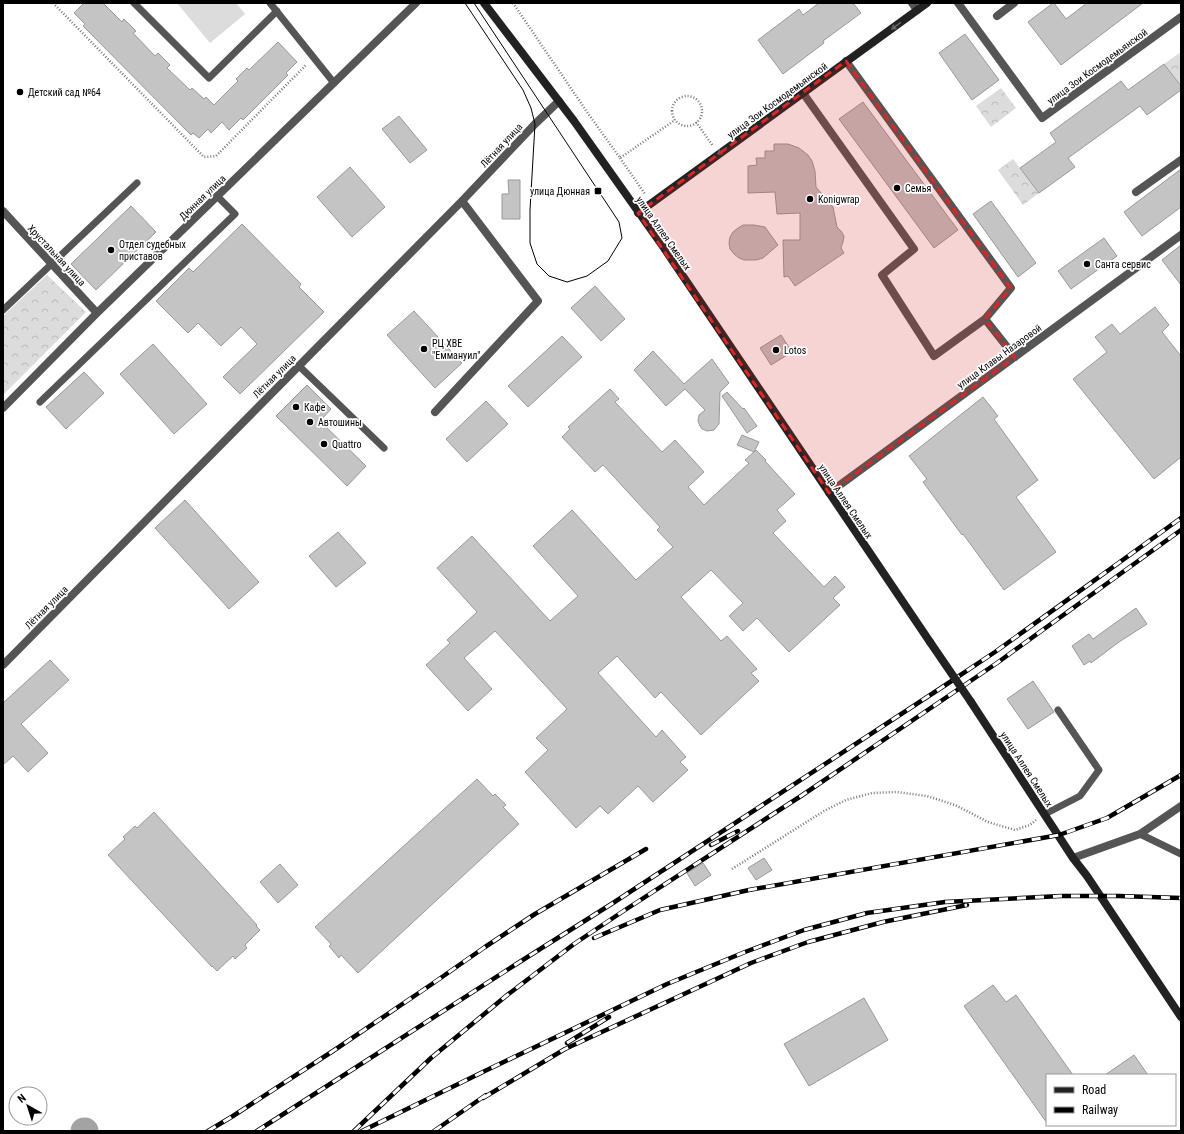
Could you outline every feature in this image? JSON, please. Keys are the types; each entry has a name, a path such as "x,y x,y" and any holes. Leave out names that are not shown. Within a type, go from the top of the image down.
{"main road":[{"name":"улица Аллея Смелых","path":"484,3 574,121 664,248 971,702 1073,858 1087,876 1181,1017"},
{"name":"улица Зои Космодемьянской","path":"638,213 928,3"}],"street":[{"name":"Дюнная улица","path":"3,408 97,313 416,3"},
{"path":"912,3 917,10"},
{"name":"улица Зои Космодемьянской","path":"958,3 1042,118 1181,17"},
{"path":"997,16 1014,3"},
{"path":"803,93 914,250 882,276 934,356 985,319 1011,288 846,61"},
{"name":"Лётная улица","path":"3,665 559,101"},
{"path":"1136,192 1181,160"},
{"path":"435,412 538,301 462,201"},
{"name":"Хрустальная улица","path":"3,211 97,313"},
{"name":"улица Клавы Назаровой","path":"829,493 1181,235"},
{"path":"985,319 1015,357"},
{"path":"1073,858 1140,834 1181,806"}],"lane":[{"path":"134,3 209,78 276,11"},
{"path":"270,3 334,83"},
{"path":"3,310 137,183"},
{"path":"40,402 235,214 217,196"},
{"path":"299,366 384,448"},
{"path":"1045,814 1080,796 1099,770 1058,710"},
{"path":"1140,834 1181,854"}],"path":[{"path":"53,3 204,157 216,156 314,58"},
{"path":"513,3 651,203"},
{"path":"683,96 689,96 699,101 702,112 700,118 696,122 691,125 685,125 675,120 672,114 672,109 674,103 678,99 683,96"},
{"path":"620,158 675,120"},
{"path":"696,122 719,154"},
{"path":"732,869 824,811 846,800 872,793 896,792 927,796 955,805 988,822 1015,830 1030,825 1045,814"}],"highlighted area":[{"path":"846,61 1011,288 985,319 1015,357 829,493 638,213"}],"green space":[{"path":"177,3 236,3 245,14 210,43"},
{"path":"1181,52 1181,82 1179,83 1164,64"},
{"path":"1001,88 1016,108 991,127 976,106"},
{"path":"1013,159 1039,193 1023,205 998,170"},
{"path":"47,275 86,312 3,395 3,316"}],"building":[{"path":"84,3 103,3 122,22 124,19 136,31 133,33 155,56 158,53 170,65 167,68 190,90 192,88 204,99 206,97 214,105 238,81 236,79 247,68 249,70 278,42 297,62 286,73 288,75 243,120 241,118 229,130 222,122 211,133 208,129 199,138 193,133 191,135 83,26 85,24 74,13"},
{"path":"819,3 853,3 861,13 823,41 824,43 783,74 758,40 799,9 803,15"},
{"path":"1053,3 1066,19 1087,3 1143,3 1061,65 1028,22"},
{"path":"965,34 999,80 972,100 939,53"},
{"path":"1164,64 1181,86 1181,90 1147,115 1140,106 1068,158 1075,167 1039,193 1020,168 1056,142 1050,133 1121,81 1128,90"},
{"path":"863,102 958,230 934,248 839,119"},
{"path":"399,116 427,150 410,163 382,129"},
{"path":"774,144 788,144 799,148 808,155 812,161 815,171 816,187 833,207 837,227 844,236 841,248 844,253 795,286 788,276 784,277 783,240 800,240 800,213 777,214 775,192 748,193 748,166 757,165 756,158 765,158 765,151 774,151"},
{"path":"350,167 385,207 352,237 317,197"},
{"path":"1181,169 1181,207 1142,236 1124,212"},
{"path":"508,180 520,180 520,219 502,219 502,194 509,194"},
{"path":"991,201 1036,263 1018,277 973,214"},
{"path":"131,206 156,232 96,290 71,264"},
{"path":"242,224 301,284 299,287 324,312 240,394 223,377 257,344 241,327 221,346 198,323 188,333 156,301 189,268 193,272"},
{"path":"743,225 765,227 778,245 763,258 756,260 744,260 739,258 730,249 729,243 733,232"},
{"name":"Санта сервис","path":"1104,238 1117,256 1071,289 1058,271"},
{"path":"1181,245 1181,285 1162,260"},
{"path":"595,286 625,319 601,341 571,308"},
{"path":"1155,307 1169,325 1162,332 1181,356 1181,457 1154,479 1073,379 1107,352 1095,337 1112,324 1120,334"},
{"name":"РЦ ХВЕ \"Еммануил\"","path":"414,311 462,363 435,388 387,335"},
{"name":"Lotos","path":"781,335 792,352 771,365 760,348"},
{"path":"562,336 582,357 528,407 508,386"},
{"path":"153,344 207,404 174,434 120,374"},
{"path":"653,351 684,384 712,359 729,383 720,392 719,424 714,430 707,431 702,429 698,421 699,415 705,410 685,389 666,406 634,370"},
{"path":"84,372 104,393 66,429 46,407"},
{"name":"Quattro","path":"307,385 331,409 320,421 366,466 347,486 276,416"},
{"path":"610,389 619,399 615,402 662,452 675,440 704,472 688,487 704,505 749,463 745,460 756,450 795,494 777,510 786,521 773,533 824,587 835,576 845,587 833,598 840,605 789,652 757,618 743,631 729,616 743,603 711,570 681,597 721,641 727,636 757,669 751,673 759,681 701,735 661,692 655,698 617,656 598,673 656,737 662,730 686,757 680,762 688,770 653,802 638,786 608,814 600,806 576,828 525,772 548,750 536,738 567,709 495,631 464,658 492,689 468,711 426,665 450,643 447,640 477,612 437,568 472,536 550,621 578,596 533,546 572,510 636,580 673,547 657,530 660,527 603,465 595,472 562,437 570,429 568,427"},
{"path":"727,392 743,409 744,408 757,426 747,433 722,396"},
{"path":"983,397 998,416 994,419 1038,480 1016,497 1056,552 1004,590 923,482 927,479 909,456"},
{"path":"486,401 508,424 467,462 446,439"},
{"path":"742,435 759,442 754,452 737,445"},
{"path":"185,500 259,582 229,609 155,528"},
{"path":"338,532 366,563 336,587 309,556"},
{"path":"1136,608 1147,624 1119,642 1091,663 1090,661 1084,665 1072,646 1089,634 1093,639"},
{"path":"50,660 69,680 21,724 48,753 28,772 13,756 3,765 3,703"},
{"path":"1033,681 1054,712 1028,729 1007,699"},
{"path":"477,779 493,796 495,794 506,805 503,807 519,824 358,973 341,955 339,958 329,946 331,944 315,927"},
{"path":"154,812 260,930 245,945 247,948 235,959 233,956 217,971 108,855 125,839 123,837 135,826 137,828"},
{"path":"764,858 772,870 756,880 748,868"},
{"path":"703,863 711,875 695,886 687,873"},
{"path":"280,864 298,885 278,903 260,882"},
{"path":"993,985 1006,1002 1016,995 1072,1074 1046,1074 1046,1122 964,1006"},
{"path":"864,998 888,1040 809,1086 784,1044"},
{"path":"1134,1055 1147,1074 1106,1074"}],"tram line":[{"path":"465,3 523,90 531,108 535,124 530,210 530,243 537,264 549,276 567,282 587,276 608,261 622,238 619,222 474,3"}],"railway":[{"path":"257,1131 613,903 947,684 995,652 1181,518"},
{"path":"354,1131 431,1058 506,996 574,944 801,796 997,663 1181,530"},
{"path":"594,938 660,910 749,890 1059,835 1107,818 1181,775"},
{"path":"711,845 738,831"},
{"path":"208,1131 333,1051 535,914 646,849"},
{"path":"362,1131 667,984 804,930 867,913 945,902 1061,896 1181,898"},
{"path":"483,1098 565,1049 751,963 808,942 883,922 967,905"},
{"path":"567,1043 609,1017"},
{"path":"434,1131 486,1095"}],"place":[{"name":"Детский сад №64","path":"20,92"},
{"name":"Семья","path":"897,188"},
{"name":"улица Дюнная","path":"598,191"},
{"name":"Konigwrap","path":"810,199"},
{"name":"Отдел судебных приставов","path":"111,250"},
{"name":"Санта сервис","path":"1087,264"},
{"name":"РЦ ХВЕ \"Еммануил\"","path":"424,349"},
{"name":"Lotos","path":"776,350"},
{"name":"Кафе","path":"296,407"},
{"name":"Автошины","path":"310,422"},
{"name":"Quattro","path":"324,444"}]}
